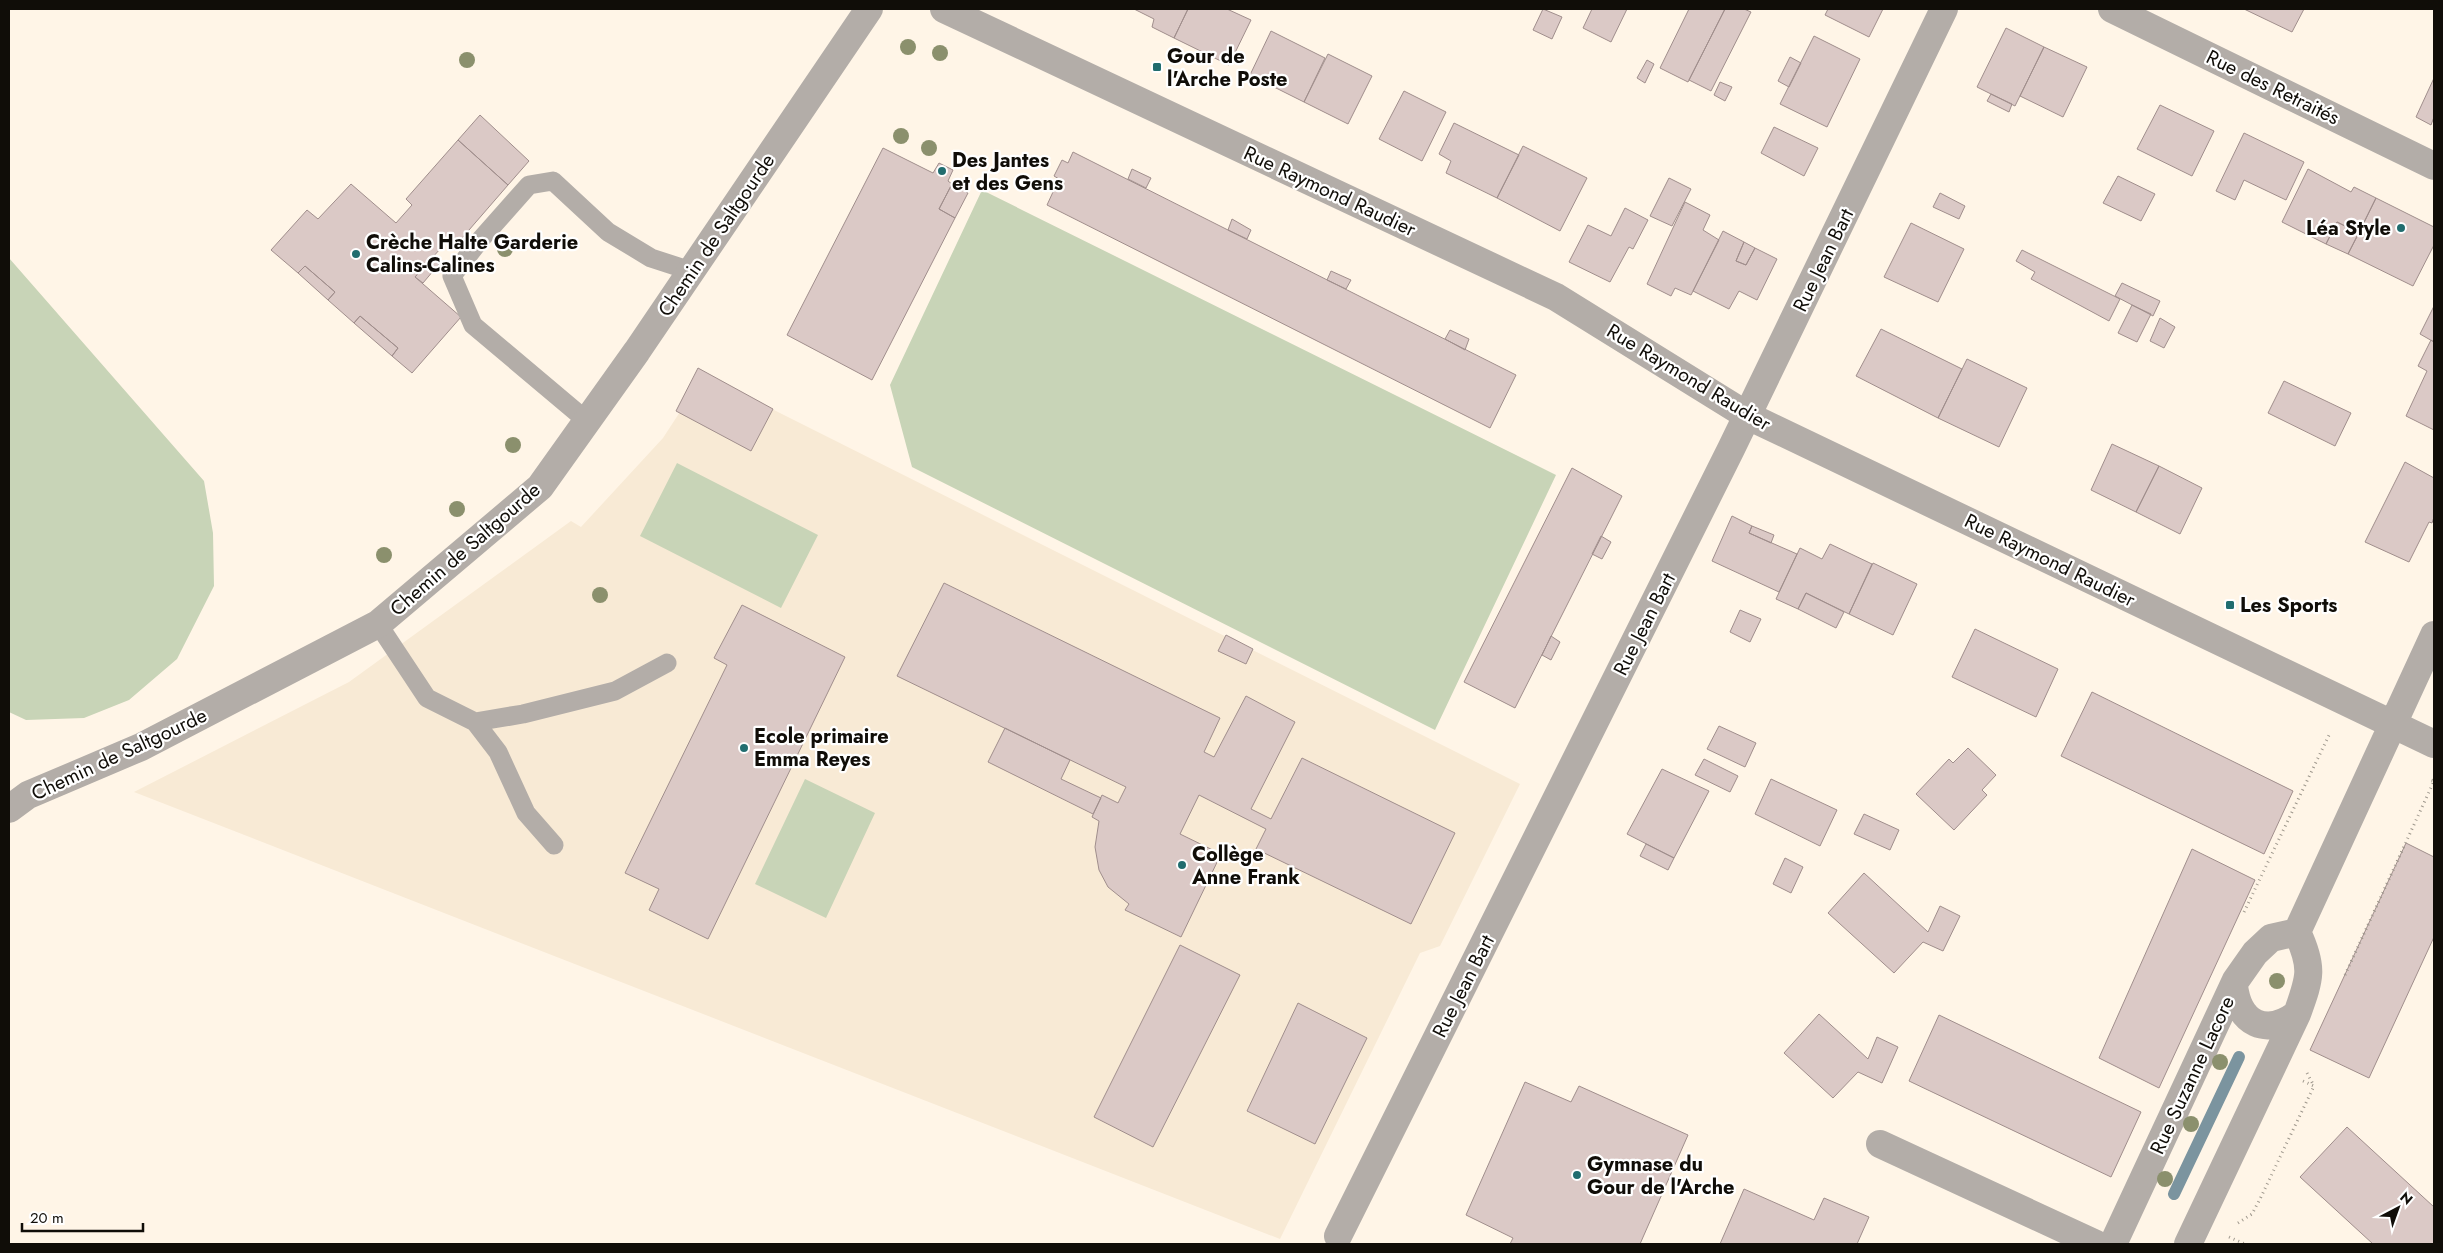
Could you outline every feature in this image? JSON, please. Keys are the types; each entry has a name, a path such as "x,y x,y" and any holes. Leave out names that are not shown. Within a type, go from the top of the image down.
{"street":[{"name":"Chemin de Saltgourde","path":"9,809 28,795 141,747 378,624 540,488 691,271 869,9"},
{"name":"Rue Raymond Raudier","path":"944,9 1556,297 1748,416 2434,744"},
{"name":"Rue Jean Bart","path":"1338,1236 1748,416 1944,9"},
{"name":"Rue des Retraités","path":"2112,9 2434,166"},
{"path":"2188,1244 2297,1014 2309,980 2308,954 2297,932 2434,636"},
{"name":"Rue Suzanne Lacore","path":"2113,1244 2234,986 2255,953 2271,938 2297,932"},
{"path":"2234,986 2236,1002 2241,1012 2257,1023 2274,1027 2285,1023 2297,1014"},
{"path":"1880,1144 2096,1244"}],"lane":[{"path":"587,421 473,325 452,276 481,239 529,184 552,181 608,232 651,258 691,271"},
{"path":"378,624 427,698 475,722 498,752 526,813 554,845"},
{"path":"475,722 523,714 615,691 667,663"}],"path":[{"path":"2223,1234 2246,1244"}],"shaded area":[{"path":"704,375 1520,784 1440,946 1420,953 1280,1239 134,792 349,682 571,521 581,527 663,438"}],"green space":[{"path":"982,190 1556,475 1435,730 912,467 890,385"},
{"path":"9,258 204,481 213,533 214,586 177,659 129,700 84,718 26,720 9,712"},
{"path":"677,463 818,535 781,608 640,536"},
{"path":"805,779 875,813 826,918 755,884"}],"building":[{"path":"1134,9 1188,9 1174,38 1152,27 1154,19"},
{"path":"1188,9 1227,9 1251,20 1229,65 1174,38"},
{"path":"1543,9 1562,17 1552,39 1533,30"},
{"path":"1592,9 1627,9 1611,42 1583,28"},
{"path":"1689,9 1725,9 1688,82 1660,68"},
{"path":"1725,9 1744,9 1751,12 1711,91 1689,80"},
{"path":"1828,9 1883,9 1869,37 1825,15"},
{"path":"2244,9 2304,9 2292,32"},
{"path":"2006,28 2044,47 2015,106 1977,87"},
{"path":"1271,31 1325,58 1304,102 1250,75"},
{"path":"1814,36 1860,59 1827,127 1780,104"},
{"path":"2044,47 2087,67 2063,117 2020,96"},
{"path":"1328,54 1372,76 1348,124 1304,102"},
{"path":"1790,57 1801,63 1789,87 1778,81"},
{"path":"1647,60 1654,64 1645,83 1637,78"},
{"path":"2434,78 2434,117 2431,125 2416,117"},
{"path":"1720,82 1732,87 1725,101 1714,95"},
{"path":"1404,91 1446,112 1422,161 1379,139"},
{"path":"1991,94 2012,104 2009,112 1987,101"},
{"path":"2160,105 2214,131 2192,176 2137,149"},
{"path":"480,115 529,161 508,185 458,140"},
{"path":"1454,123 1519,155 1497,198 1446,173 1451,161 1439,154"},
{"path":"1774,127 1818,148 1804,176 1761,153"},
{"path":"2244,133 2304,162 2286,200 2244,180 2235,200 2216,191"},
{"name":"Crèche Halte Garderie Calins-Calines","path":"458,140 508,185 456,245 449,239 415,277 461,317 412,373 392,356 398,348 360,316 354,323 328,300 335,292 305,266 298,273 271,250 307,210 318,219 351,184 396,223 412,205 406,199"},
{"path":"1523,146 1587,178 1560,231 1497,198"},
{"path":"883,148 933,173 939,163 953,170 948,181 952,184 939,209 955,218 872,380 787,335"},
{"path":"1073,152 1516,375 1490,428 1047,205 1059,179 1054,176 1062,160 1068,163"},
{"path":"1132,169 1151,178 1146,188 1128,179"},
{"path":"2308,169 2351,192 2354,187 2376,198 2359,233 2337,222 2326,244 2282,222"},
{"path":"2118,176 2155,194 2141,221 2103,203"},
{"path":"1669,178 1691,189 1672,226 1650,216"},
{"path":"952,184 968,193 955,218 939,209"},
{"path":"1940,193 1965,206 1959,219 1933,207"},
{"path":"2376,198 2434,227 2434,245 2413,286 2348,254"},
{"path":"1685,202 1710,215 1703,230 1719,240 1691,295 1675,288 1671,296 1647,284"},
{"path":"1625,208 1648,220 1633,249 1629,247 1610,282 1569,262 1588,225 1611,236"},
{"path":"1232,219 1251,230 1247,239 1228,230"},
{"path":"2337,222 2359,233 2348,254 2326,244"},
{"path":"1911,223 1964,249 1938,302 1884,277"},
{"path":"1723,231 1744,242 1736,261 1746,265 1755,248 1777,259 1757,300 1739,291 1729,309 1693,291"},
{"path":"1744,242 1755,248 1746,265 1736,261"},
{"path":"2022,250 2120,299 2109,321 2031,279 2035,272 2016,261"},
{"path":"432,258 439,264 423,283 415,277"},
{"path":"305,266 335,292 328,300 298,273"},
{"path":"1331,271 1351,280 1346,289 1327,280"},
{"path":"2122,283 2160,301 2153,316 2115,296"},
{"path":"2132,305 2151,314 2137,342 2118,333"},
{"path":"2434,306 2434,342 2420,334"},
{"path":"360,316 398,348 392,356 354,323"},
{"path":"2160,318 2175,327 2164,348 2150,341"},
{"path":"1881,329 1962,369 1938,418 1856,376"},
{"path":"1450,330 1469,339 1465,350 1445,339"},
{"path":"2431,340 2434,342 2434,430 2406,416 2427,371 2418,366"},
{"path":"1967,359 2027,388 1999,447 1938,418"},
{"path":"698,368 773,409 751,451 676,411"},
{"path":"2284,381 2351,413 2335,446 2268,413"},
{"path":"2112,444 2159,466 2136,512 2091,490"},
{"path":"2405,462 2434,478 2434,517 2432,523 2429,522 2409,562 2365,542"},
{"path":"2159,466 2202,488 2180,534 2136,512"},
{"path":"1572,468 1622,496 1515,708 1464,682"},
{"path":"1732,516 1752,526 1749,533 1797,554 1779,592 1712,561"},
{"path":"1752,526 1774,535 1771,543 1749,533"},
{"path":"1601,536 1611,542 1602,559 1592,554"},
{"path":"1830,544 1872,564 1849,614 1806,593 1798,609 1776,599 1800,548 1822,559"},
{"path":"1873,563 1917,584 1893,635 1849,614"},
{"path":"944,583 1220,718 1204,752 1214,757 1246,696 1295,722 1251,809 1271,819 1302,758 1455,833 1411,924 1256,849 1266,829 1199,795 1180,834 1221,854 1181,937 1125,910 1129,904 1108,887 1099,870 1095,847 1099,821 1092,817 1102,795 1118,803 1126,787 897,676"},
{"path":"1806,593 1844,612 1836,628 1798,609"},
{"name":"Ecole primaire Emma Reyes","path":"742,605 845,657 708,939 649,910 659,889 625,873 727,665 714,658"},
{"path":"1740,610 1761,619 1750,642 1730,632"},
{"path":"1975,629 2058,669 2036,717 1952,677"},
{"path":"1226,635 1253,649 1246,664 1218,651"},
{"path":"1551,636 1560,642 1551,660 1542,655"},
{"path":"2092,692 2293,791 2264,854 2061,756"},
{"path":"1719,726 1756,743 1745,767 1707,749"},
{"path":"1005,728 1070,760 1061,779 1101,798 1093,814 988,762"},
{"path":"1968,748 1996,775 1982,790 1987,795 1954,830 1916,794 1949,759 1953,763"},
{"path":"1704,759 1738,776 1730,792 1695,775"},
{"path":"1662,769 1709,791 1674,858 1627,834"},
{"path":"1771,779 1837,810 1820,846 1755,814"},
{"path":"1864,814 1899,830 1890,850 1854,834"},
{"path":"2406,843 2434,857 2434,937 2369,1078 2310,1050"},
{"path":"1646,844 1674,858 1668,870 1640,856"},
{"path":"2192,849 2255,880 2159,1088 2099,1058"},
{"path":"1785,858 1803,867 1791,893 1773,884"},
{"path":"1864,873 1928,932 1940,906 1960,916 1943,951 1923,942 1894,973 1828,913"},
{"path":"1180,945 1240,975 1153,1147 1094,1117"},
{"path":"1298,1003 1367,1038 1315,1144 1247,1111"},
{"path":"1819,1014 1868,1059 1877,1037 1898,1047 1882,1083 1858,1072 1833,1098 1784,1053"},
{"path":"1939,1015 2141,1112 2111,1177 1909,1081"},
{"name":"Gymnase du Gour de l'Arche","path":"1525,1082 1571,1102 1579,1086 1688,1135 1640,1244 1510,1244 1513,1238 1466,1215"},
{"path":"2347,1127 2434,1207 2434,1244 2373,1244 2300,1177"},
{"path":"1744,1189 1814,1220 1824,1198 1869,1217 1857,1244 1720,1244"}],"waterway":[{"path":"2174,1194 2239,1057"}],"place":[{"name":"Gour de l'Arche Poste","path":"1157,67"},
{"name":"Des Jantes et des Gens","path":"942,171"},
{"name":"Léa Style","path":"2401,228"},
{"name":"Crèche Halte Garderie Calins-Calines","path":"356,254"},
{"name":"Les Sports","path":"2230,605"},
{"name":"Ecole primaire Emma Reyes","path":"744,748"},
{"name":"Collège Anne Frank","path":"1182,865"},
{"name":"Gymnase du Gour de l'Arche","path":"1577,1175"}]}
